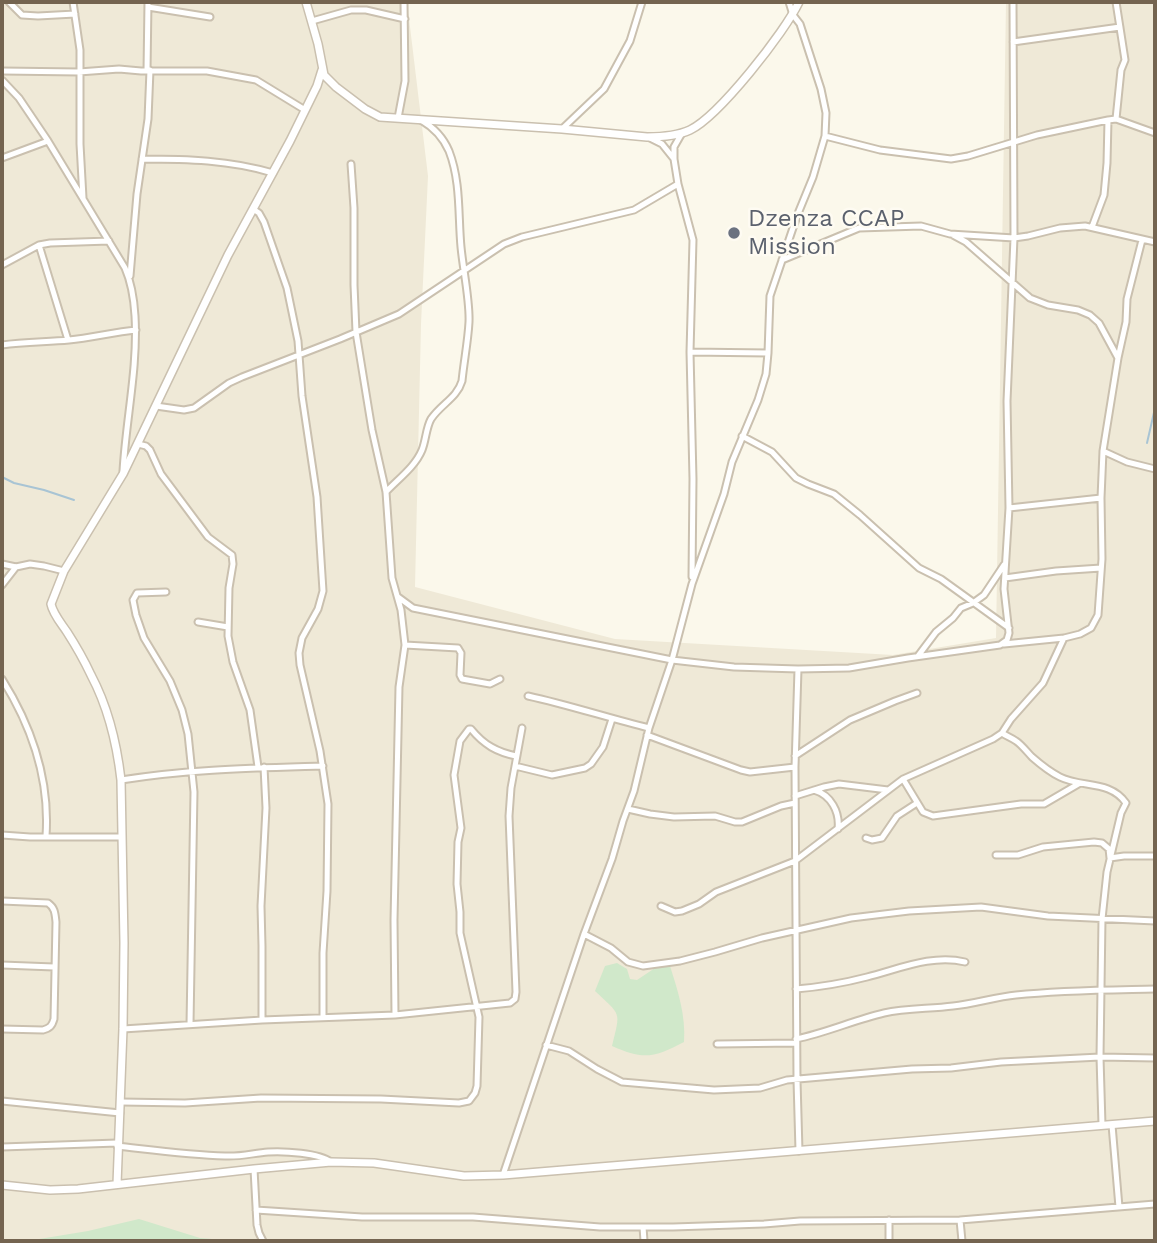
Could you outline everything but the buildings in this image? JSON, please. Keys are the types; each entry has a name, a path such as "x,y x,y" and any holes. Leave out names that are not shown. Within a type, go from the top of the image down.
{"street":[{"path":"9,2 22,15 75,13"},
{"path":"74,2 80,50 80,144 84,200"},
{"path":"306,2 322,70 327,79 365,109 380,117 647,137 682,133 692,129 711,114 764,53 793,15 799,2"},
{"path":"398,118 405,81 404,2"},
{"path":"562,130 604,89 630,41 642,2"},
{"path":"503,1175 634,791 648,731 732,462 758,400 766,373 769,302 825,136 827,122 824,100 800,24 793,15 789,2"},
{"path":"1004,644 1009,637 1004,589 1009,509 1007,401 1014,238 1013,2"},
{"path":"1116,2 1125,60 1120,75 1116,119"},
{"path":"123,474 135,360 136,330 130,279 137,194 149,106 148,4 211,17"},
{"path":"312,21 358,10 405,19"},
{"path":"1013,42 1120,27"},
{"path":"117,1184 124,943 121,780 115,744 102,699 87,667 51,608 52,598 64,571 123,474 228,255 317,86 322,70"},
{"path":"2,71 207,71 256,80 304,110"},
{"path":"2,80 19,98 48,141 130,279"},
{"path":"386,492 417,460 429,423 439,409 455,395 461,384 469,320 458,219 458,194 452,163 441,138 419,119"},
{"path":"825,136 880,150 951,159 1037,135 1108,120 1116,119 1155,133"},
{"path":"1092,227 1104,195 1108,120"},
{"path":"682,133 674,147 674,159 692,240 692,584"},
{"path":"647,137 662,144 674,159"},
{"path":"2,158 48,141"},
{"path":"142,159 234,163 273,173"},
{"path":"351,164 356,332 372,430 386,492 393,578 405,645 399,687 394,920 395,1015"},
{"path":"156,406 184,410 194,408 229,383 411,307 513,240 634,210 678,184"},
{"path":"253,209 264,222 287,288 300,355 302,396 317,497 323,591 318,609 302,638 299,660 323,766 328,804 323,1017"},
{"path":"782,260 859,228 921,226 950,234 966,242 1030,298 1078,310 1090,316 1099,323 1118,358"},
{"path":"950,234 1014,238 1073,226 1092,227 1155,242"},
{"path":"398,597 413,608 672,660 734,667 798,670 859,667 918,656 1080,634 1091,628 1098,615 1103,534 1103,451 1126,321 1127,299 1142,240"},
{"path":"2,265 39,245 64,241 109,241"},
{"path":"39,245 68,340"},
{"path":"2,345 68,340 136,330"},
{"path":"690,352 768,353"},
{"path":"742,436 772,452 796,478 834,494 919,568 941,579 1009,628"},
{"path":"138,444 150,450 162,474 208,537 232,555 228,636 233,663 250,710 266,808 261,906 261,1020"},
{"path":"1103,451 1155,470"},
{"path":"1009,509 1101,498"},
{"path":"918,656 936,632 961,608 984,595 1006,562"},
{"path":"2,564 16,567 30,564 64,571"},
{"path":"2,584 16,567"},
{"path":"1005,579 1056,571 1101,568"},
{"path":"166,592 137,593 133,600 135,615 144,638 170,681 188,734 194,822 190,1024"},
{"path":"198,622 228,627"},
{"path":"661,906 675,912 682,911 699,904 716,892 795,861 903,779 993,739 1002,733 1043,683 1064,638"},
{"path":"405,645 458,648 461,653 462,679 490,684 500,678"},
{"path":"798,670 794,766 799,1152"},
{"path":"2,679 27,724 41,764 45,785 46,836"},
{"path":"794,755 850,720 918,693"},
{"path":"528,696 587,710 648,731 741,770 750,772 794,766"},
{"path":"514,766 552,775 585,768 603,747 612,719"},
{"path":"123,1029 395,1015 510,1003 515,999 516,992 509,816 514,766 522,728"},
{"path":"121,1102 185,1103 261,1098 464,1102 472,1098 477,1086 479,1017 460,933 457,884 461,828 454,769 460,741 468,729 494,750 516,756"},
{"path":"1002,733 1058,776 1111,789 1126,803 1121,813 1107,872 1102,919 1102,1125"},
{"path":"121,780 192,771 323,766"},
{"path":"903,779 923,812 933,816 1021,804 1044,804 1081,783"},
{"path":"628,809 674,817 715,816 742,822 814,790 839,784 889,790"},
{"path":"814,790 820,792 836,810 838,829"},
{"path":"866,838 882,838 897,816 917,803"},
{"path":"2,835 121,837"},
{"path":"996,855 1018,855 1043,847 1094,842 1109,849 1110,858"},
{"path":"1110,858 1155,856"},
{"path":"2,901 48,903 53,906 56,922 54,1019 49,1028 43,1030 2,1029"},
{"path":"584,934 611,948 628,962 643,966 715,953 762,938 851,918 909,911 967,907 1005,909 1048,916 1155,920"},
{"path":"796,989 823,987 943,959 965,962"},
{"path":"2,965 54,967"},
{"path":"717,1044 796,1041 886,1013 956,1006 1016,995 1101,989 1155,989"},
{"path":"546,1045 569,1051 628,1084 714,1090 760,1088 787,1080 1001,1062 1100,1057 1155,1058"},
{"path":"2,1101 120,1113"},
{"path":"2,1185 50,1190 78,1189 331,1162 374,1163 464,1175 503,1175 1155,1121"},
{"path":"1112,1125 1119,1207"},
{"path":"2,1147 117,1144 158,1152 226,1156 268,1152 296,1154 325,1157 331,1162"},
{"path":"254,1169 258,1233 263,1241"},
{"path":"256,1210 322,1216 448,1216 600,1227 643,1227 960,1220 1155,1204"},
{"path":"889,1220 890,1241"},
{"path":"960,1220 961,1241"},
{"path":"643,1227 644,1241"}],"shaded area":[{"path":"2,2 407,2 428,176 421,324 415,587 615,639 893,655 996,638 1006,2 1155,2 1155,1241 2,1241"}],"green space":[{"path":"617,963 627,969 630,979 637,980 655,968 670,966 683,1013 684,1042 648,1055 632,1054 612,1046 617,1014 595,991 605,966"},
{"path":"139,1219 200,1238 236,1241 27,1241 88,1231"}],"waterway":[{"path":"1147,443 1155,408"},
{"path":"2,477 74,500"}],"place":[{"name":"Dzenza CCAP Mission","path":"734,233"}]}
